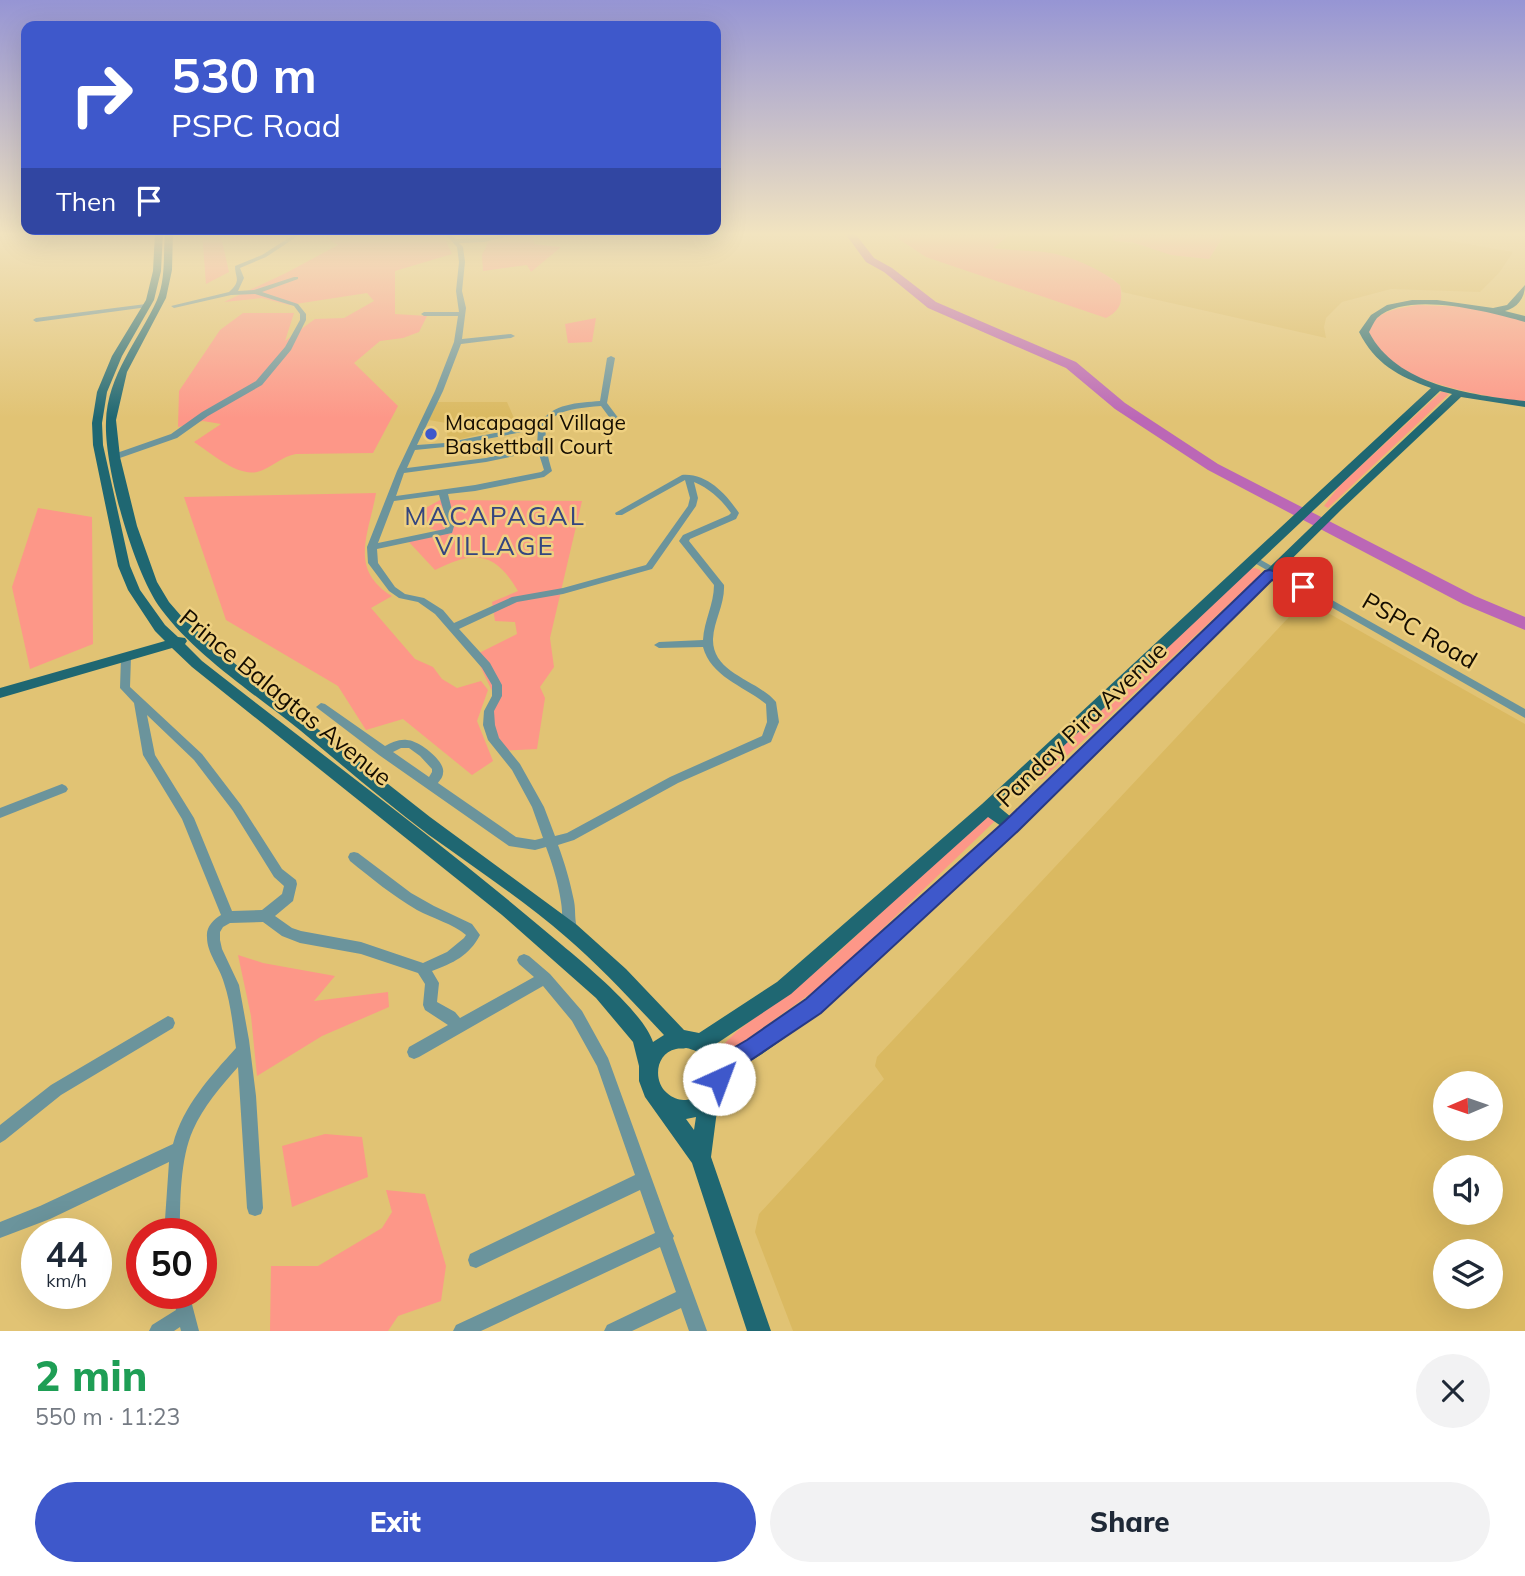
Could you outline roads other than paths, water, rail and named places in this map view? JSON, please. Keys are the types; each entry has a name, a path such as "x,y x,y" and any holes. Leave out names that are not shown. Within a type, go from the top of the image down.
{"main road":[{"name":"Prince Balagtas Avenue","path":"150,294 146,306 108,373 99,407 98,445 124,566 147,611 176,643 238,698 508,910 603,992 642,1038 649,1066"},
{"name":"Prince Balagtas Avenue","path":"163,294 130,355 117,389 111,420 114,457 131,526 151,582 164,604 194,637 424,822 571,930 691,1042"},
{"path":"1495,310 1510,307 1520,294"},
{"path":"1525,310 1525,318 1495,310 1452,304 1413,303 1383,309 1367,323 1364,332 1366,339 1382,359 1438,387 1525,404"},
{"name":"Panday Pira Avenue","path":"691,1042 784,988 988,808 1438,387"},
{"name":"Panday Pira Avenue","path":"719,1069 755,1048 814,1006 1012,826 1338,507 1459,393"},
{"path":"0,693 194,637"},
{"path":"988,808 1012,826"},
{"path":"664,1105 687,1109 708,1099 715,1090 719,1069 716,1058 691,1042 662,1048 649,1066 650,1088 701,1157 759,1331"},
{"path":"701,1157 708,1099"}],"street":[{"path":"174,306 226,294"},
{"path":"114,457 174,436 205,414 263,380 301,328 303,314 296,306 262,294"},
{"path":"460,294 463,314 458,342 439,391 401,471 372,547 373,563 391,589 402,596 421,600 439,612 486,666 497,685 497,696 489,711 489,725 494,740 524,780 552,843 563,876 571,930"},
{"path":"36,320 146,306"},
{"path":"424,314 463,314"},
{"path":"458,342 511,337"},
{"path":"611,358 603,403 621,427"},
{"path":"391,499 443,493 547,473 541,448 543,426 550,415 558,411 603,403"},
{"path":"411,448 445,445 543,426"},
{"path":"401,471 485,460 541,448"},
{"path":"321,707 513,842 535,845 552,843 578,833 674,780 767,739 773,722 771,702 760,692 715,666 707,643 719,585 684,541 686,537 727,521 735,513 715,489 689,477 682,478 619,513"},
{"path":"453,628 522,597 563,591 649,567 692,506 694,498 689,477"},
{"path":"372,547 449,531 450,523 443,493"},
{"name":"PSPC Road","path":"1251,561 1296,583 1525,713"},
{"path":"659,645 707,643"},
{"path":"126,657 125,688 198,757 237,808 278,873 291,884 288,897 265,916"},
{"path":"139,702 149,755 188,818 228,917"},
{"path":"383,752 405,742 414,744 437,767 438,772 431,785"},
{"path":"0,813 62,789"},
{"path":"255,1208 243,1051 231,981 223,968 213,939 213,932 220,920 228,917 265,916 287,932 300,937 361,948 423,969 447,960 469,944 473,935 468,927 426,908 385,882 354,857"},
{"path":"524,960 545,978 577,1016 603,1063 698,1331"},
{"path":"423,969 432,984 430,1005 450,1017 459,1027"},
{"path":"414,1052 545,978"},
{"path":"0,1135 56,1090 168,1023"},
{"path":"173,1218 179,1149 187,1125 219,1077 243,1051"},
{"path":"0,1230 44,1213 179,1149"},
{"path":"476,1259 645,1179"},
{"path":"462,1331 666,1236"},
{"path":"613,1331 685,1297"},
{"path":"158,1331 188,1323"}],"waterway":[{"path":"918,294 932,305 1071,365 1120,406 1213,467 1469,600 1525,624"}],"place":[{"name":"Macapagal Village Baskettball Court","path":"431,434"}],"district":[{"name":"MACAPAGAL VILLAGE","path":"495,530"}]}
